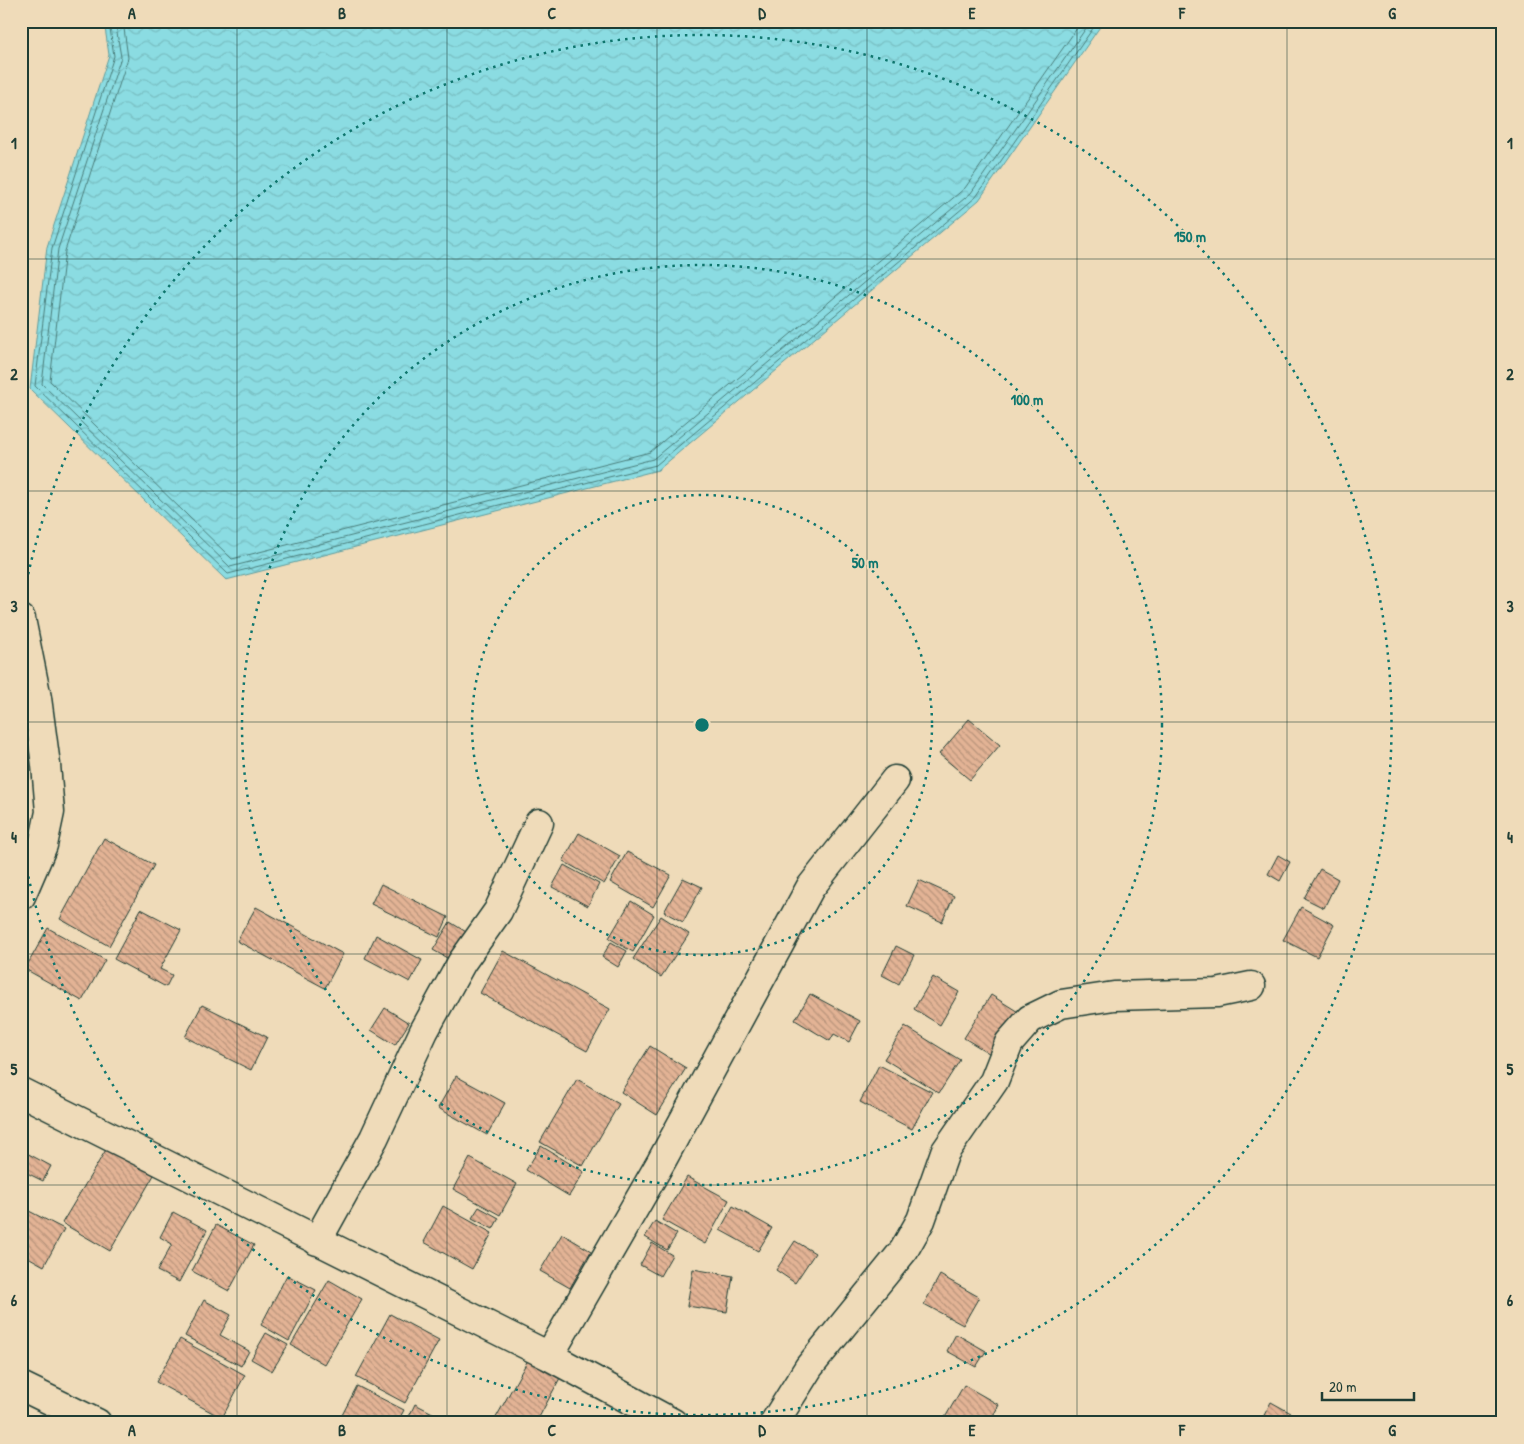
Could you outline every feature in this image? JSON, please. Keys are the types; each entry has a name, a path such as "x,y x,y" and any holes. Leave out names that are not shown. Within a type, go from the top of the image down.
{"street":[{"path":"21,619 37,698 50,812 43,845 21,896"},
{"path":"549,1356 661,1162 810,888 896,780"},
{"path":"317,1241 374,1138 424,1031 462,962 498,911 539,823"},
{"path":"774,1423 809,1367 904,1250 921,1220 945,1152 994,1081 1009,1044 1030,1019 1061,1004 1114,996 1217,993 1251,986"},
{"path":"21,1092 549,1356 673,1423"},
{"path":"21,1386 97,1423"}],"water":[{"path":"104,21 1104,21 979,200 658,470 226,580 30,389 47,247 109,55"}],"building":[{"path":"969,719 1000,745 970,780 939,754"},
{"path":"579,833 620,856 604,884 563,861"},
{"path":"104,838 154,865 109,946 60,919"},
{"path":"627,852 671,875 653,907 610,882"},
{"path":"1278,855 1290,862 1280,881 1268,874"},
{"path":"564,865 599,884 588,906 552,887"},
{"path":"1320,869 1338,879 1324,908 1304,898"},
{"path":"683,878 702,887 683,922 664,912"},
{"path":"919,880 954,896 942,922 907,906"},
{"path":"381,884 448,917 439,937 371,904"},
{"path":"631,901 654,915 633,952 609,938"},
{"path":"256,907 343,954 325,988 237,941"},
{"path":"1301,907 1334,925 1317,957 1283,940"},
{"path":"141,909 181,930 160,969 172,975 166,987 114,959"},
{"path":"661,916 689,934 661,977 633,959"},
{"path":"450,922 471,935 454,962 433,950"},
{"path":"48,928 105,960 82,1001 25,969"},
{"path":"376,935 422,960 410,982 365,958"},
{"path":"611,942 627,951 618,967 602,957"},
{"path":"896,946 914,955 899,984 882,975"},
{"path":"503,951 610,1009 587,1051 480,993"},
{"path":"933,977 959,992 940,1025 914,1009"},
{"path":"810,994 860,1021 849,1042 834,1034 830,1041 795,1020"},
{"path":"991,995 1023,1015 997,1058 964,1038"},
{"path":"202,1005 267,1037 251,1070 185,1037"},
{"path":"385,1008 409,1023 395,1045 371,1030"},
{"path":"905,1026 960,1060 939,1093 884,1059"},
{"path":"650,1046 686,1068 657,1115 621,1092"},
{"path":"879,1065 932,1092 912,1129 860,1102"},
{"path":"456,1076 505,1103 487,1135 438,1108"},
{"path":"577,1079 619,1104 583,1166 540,1142"},
{"path":"541,1146 584,1172 569,1196 526,1170"},
{"path":"107,1148 154,1175 110,1251 62,1223"},
{"path":"21,1150 51,1166 43,1181 21,1170"},
{"path":"470,1158 517,1184 500,1215 453,1189"},
{"path":"687,1177 729,1200 705,1244 662,1220"},
{"path":"443,1206 492,1233 472,1269 424,1242"},
{"path":"733,1206 772,1228 758,1251 720,1230"},
{"path":"479,1207 499,1218 493,1229 472,1218"},
{"path":"27,1210 64,1229 44,1266 21,1253 21,1219"},
{"path":"173,1212 207,1230 179,1282 157,1271 172,1244 160,1237"},
{"path":"655,1221 677,1234 667,1250 645,1237"},
{"path":"216,1225 254,1245 229,1291 192,1271"},
{"path":"562,1234 591,1251 570,1288 540,1271"},
{"path":"795,1241 815,1253 795,1283 776,1270"},
{"path":"652,1243 672,1255 660,1276 640,1265"},
{"path":"693,1269 733,1276 727,1312 687,1306"},
{"path":"287,1275 316,1290 289,1341 261,1325"},
{"path":"940,1275 979,1297 963,1325 924,1304"},
{"path":"329,1280 362,1299 324,1364 291,1345"},
{"path":"204,1300 231,1315 220,1335 249,1351 241,1366 185,1336"},
{"path":"390,1314 439,1340 405,1403 356,1377"},
{"path":"266,1333 288,1345 272,1371 251,1359"},
{"path":"956,1334 986,1351 976,1367 947,1351"},
{"path":"180,1339 245,1375 222,1418 156,1382"},
{"path":"528,1360 560,1378 536,1423 493,1423"},
{"path":"964,1385 999,1405 989,1423 946,1423 943,1421"},
{"path":"357,1386 404,1410 397,1423 338,1423"},
{"path":"1271,1402 1309,1423 1260,1423"},
{"path":"415,1404 452,1423 406,1423"},
{"path":"21,1412 46,1423 21,1423"}]}
